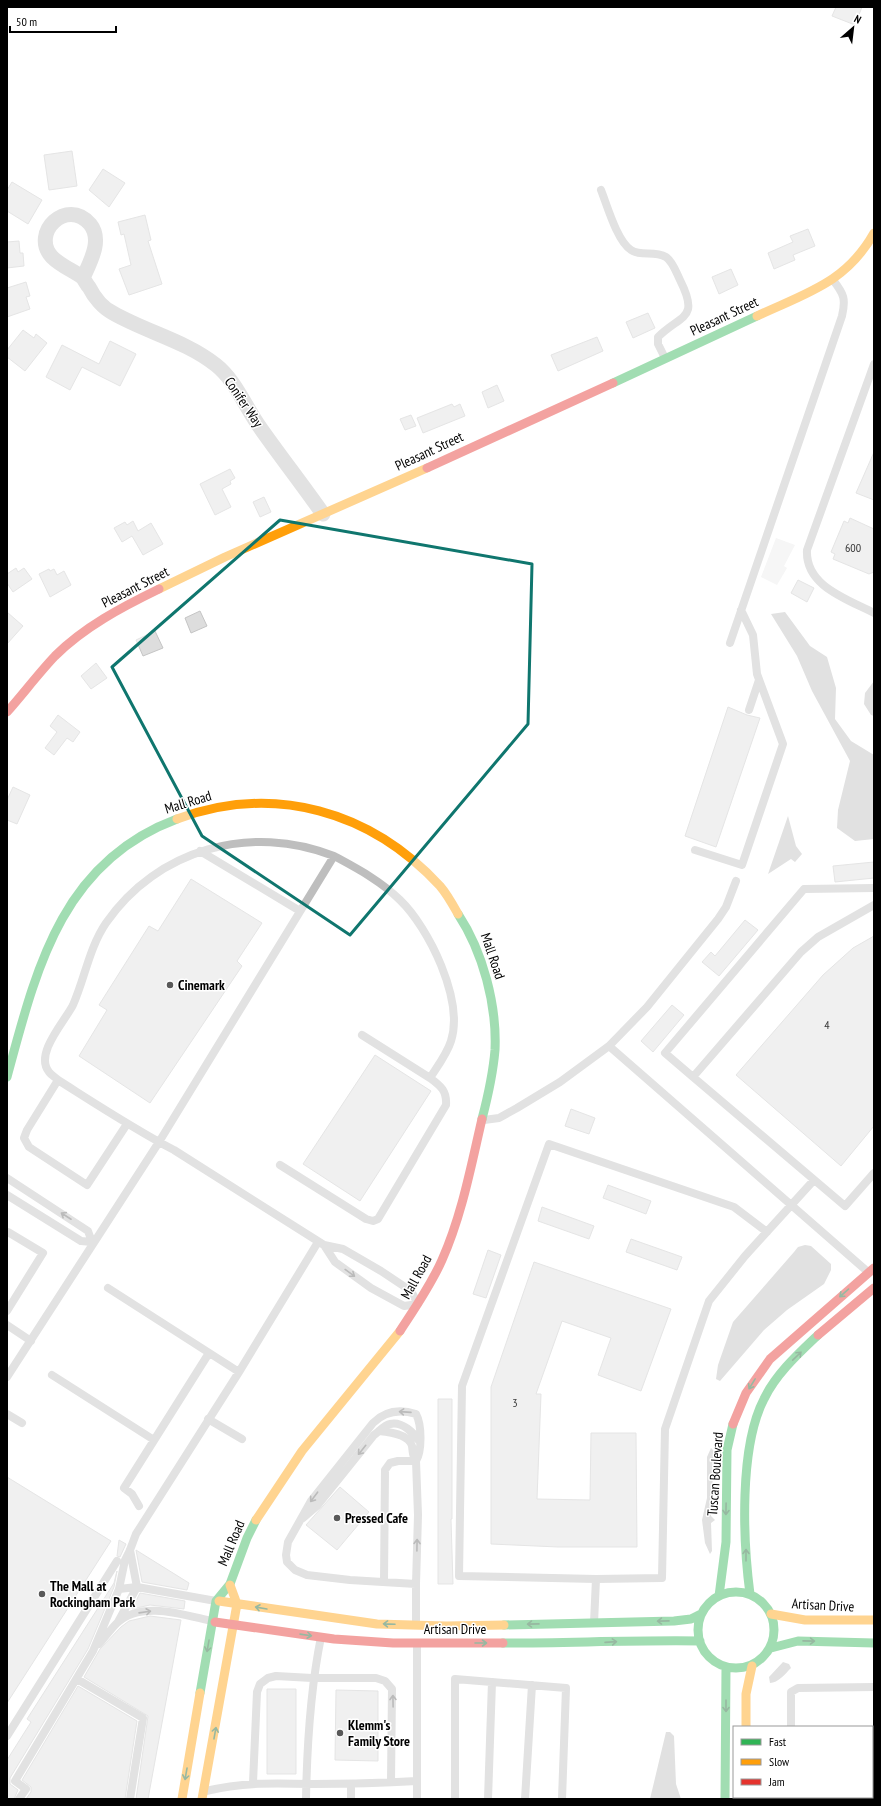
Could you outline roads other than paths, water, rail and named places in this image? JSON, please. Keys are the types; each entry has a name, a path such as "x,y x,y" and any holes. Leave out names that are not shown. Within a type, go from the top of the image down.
{"main road":[{"name":"Pleasant Street","path":"7,712 55,656 80,635 107,616 219,560 665,359 833,280 855,261 867,246 874,233"},
{"name":"Mall Road","path":"7,1077 34,984 52,933 75,896 100,867 143,835 167,822 210,808 251,802 293,804 333,813 368,828 386,838 422,867 436,881 460,913 478,949 485,969 495,1020 494,1060 482,1120 463,1198 449,1244 434,1278 418,1304 381,1355 289,1469 270,1497 250,1531 230,1584 216,1601 182,1799"},
{"name":"Tuscan Boulevard","path":"719,1596 725,1560 729,1445 731,1430 740,1406 750,1386 770,1359 872,1273"},
{"path":"750,1594 746,1568 746,1464 749,1442 763,1401 772,1384 787,1366 874,1288"},
{"name":"Mall Road","path":"203,1795 211,1758 237,1604 230,1584"},
{"path":"739,1592 750,1594 761,1601 771,1614 774,1623 774,1636 770,1648 763,1658 752,1666 739,1669 726,1667 715,1662 705,1653 700,1641 699,1623 701,1614 708,1604 719,1596 739,1592"},
{"name":"Artisan Drive","path":"216,1601 416,1634 594,1643 655,1640 700,1641"},
{"name":"Artisan Drive","path":"212,1621 321,1637 416,1634 594,1623 674,1621 691,1618 701,1614"},
{"name":"Artisan Drive","path":"771,1614 805,1620 874,1620"},
{"path":"770,1648 798,1641 874,1643"},
{"path":"746,1726 746,1694 752,1666"},
{"path":"725,1799 726,1667"}],"street":[{"name":"Conifer Way","path":"83,278 98,300 111,312 195,352 216,365 229,378 258,425 323,514"}],"lane":[{"path":"601,190 623,241 630,249 638,253 656,253 672,263 689,297 684,317 658,337 658,344 665,359"},
{"path":"730,643 842,316 845,303 842,291 833,280"},
{"path":"874,364 807,550 806,560 810,570 826,588 874,613"},
{"path":"695,850 742,865 782,744 757,674 753,635 742,610"},
{"path":"749,710 759,680"},
{"path":"321,1244 343,1249 381,1271 411,1291 418,1304 404,1306 371,1288 335,1262 321,1244 174,1150 127,1124 48,1072 45,1063 45,1053 73,1005 94,943 106,924 137,888 156,874 200,851 237,842 264,841 314,849 334,856 368,874 401,900 415,919 437,956 444,973 454,1012 454,1028 451,1042 430,1078"},
{"path":"200,851 300,911"},
{"path":"7,1377 92,1242 159,1142 334,856"},
{"path":"482,1120 499,1118 517,1108 560,1082 610,1046 647,1007 718,919 726,907 736,881"},
{"path":"874,888 804,889 665,1053 845,1206 874,1173"},
{"path":"693,1077 801,952 818,937 874,905"},
{"path":"280,1165 366,1219 373,1221 378,1219 446,1105 446,1093 442,1087 430,1078 362,1035"},
{"path":"610,1046 791,1206 872,1273"},
{"path":"58,1080 26,1130 24,1138 29,1147 87,1185 127,1124"},
{"path":"767,1232 734,1207 549,1144 462,1386 459,1576 596,1579 662,1578 665,1429 709,1301 767,1232 814,1180"},
{"path":"7,1178 88,1231 92,1242"},
{"path":"7,1195 77,1239 92,1242"},
{"path":"7,1233 8,1232 43,1253 7,1311"},
{"path":"19,1799 26,1789 15,1781 93,1651 119,1589 124,1560 130,1550 136,1534 321,1244"},
{"path":"108,1288 239,1372"},
{"path":"7,1325 31,1341"},
{"path":"138,1506 132,1494 124,1488 209,1353"},
{"path":"52,1375 154,1440"},
{"path":"416,1461 420,1455 419,1420 416,1414 395,1412 386,1413 379,1417 310,1501 288,1542 286,1555 287,1562 294,1570 308,1575 416,1584"},
{"path":"7,1414 22,1422"},
{"path":"208,1419 242,1440"},
{"path":"301,1520 317,1506 374,1435 379,1431 390,1424 395,1423 409,1429 419,1441"},
{"path":"379,1431 392,1432 408,1440 412,1446 412,1454 416,1461 418,1515 416,1584 417,1799"},
{"path":"384,1582 385,1470 390,1463 398,1461 416,1461"},
{"path":"93,1651 118,1622 137,1587 130,1550"},
{"path":"7,1736 117,1562"},
{"path":"594,1643 596,1579"},
{"path":"119,1589 137,1587 216,1601"},
{"path":"118,1622 145,1611 185,1615 212,1621"},
{"path":"306,1799 312,1678 321,1637"},
{"path":"253,1783 256,1701 260,1684 268,1678 276,1676 312,1678 376,1678 385,1681 392,1689 391,1782"},
{"path":"77,1679 143,1718 130,1799"},
{"path":"455,1799 455,1679 566,1688 562,1799"},
{"path":"488,1799 492,1682"},
{"path":"525,1799 532,1685"},
{"path":"791,1726 791,1692 798,1688 874,1688"},
{"path":"203,1795 229,1785 253,1783 351,1784 417,1781"},
{"path":"351,1784 351,1799"}],"place":[{"name":"Cinemark","path":"170,985"},
{"name":"Pressed Cafe","path":"337,1518"},
{"name":"The Mall at Rockingham Park","path":"42,1594"},
{"name":"Klemm's Family Store","path":"340,1733"}]}
